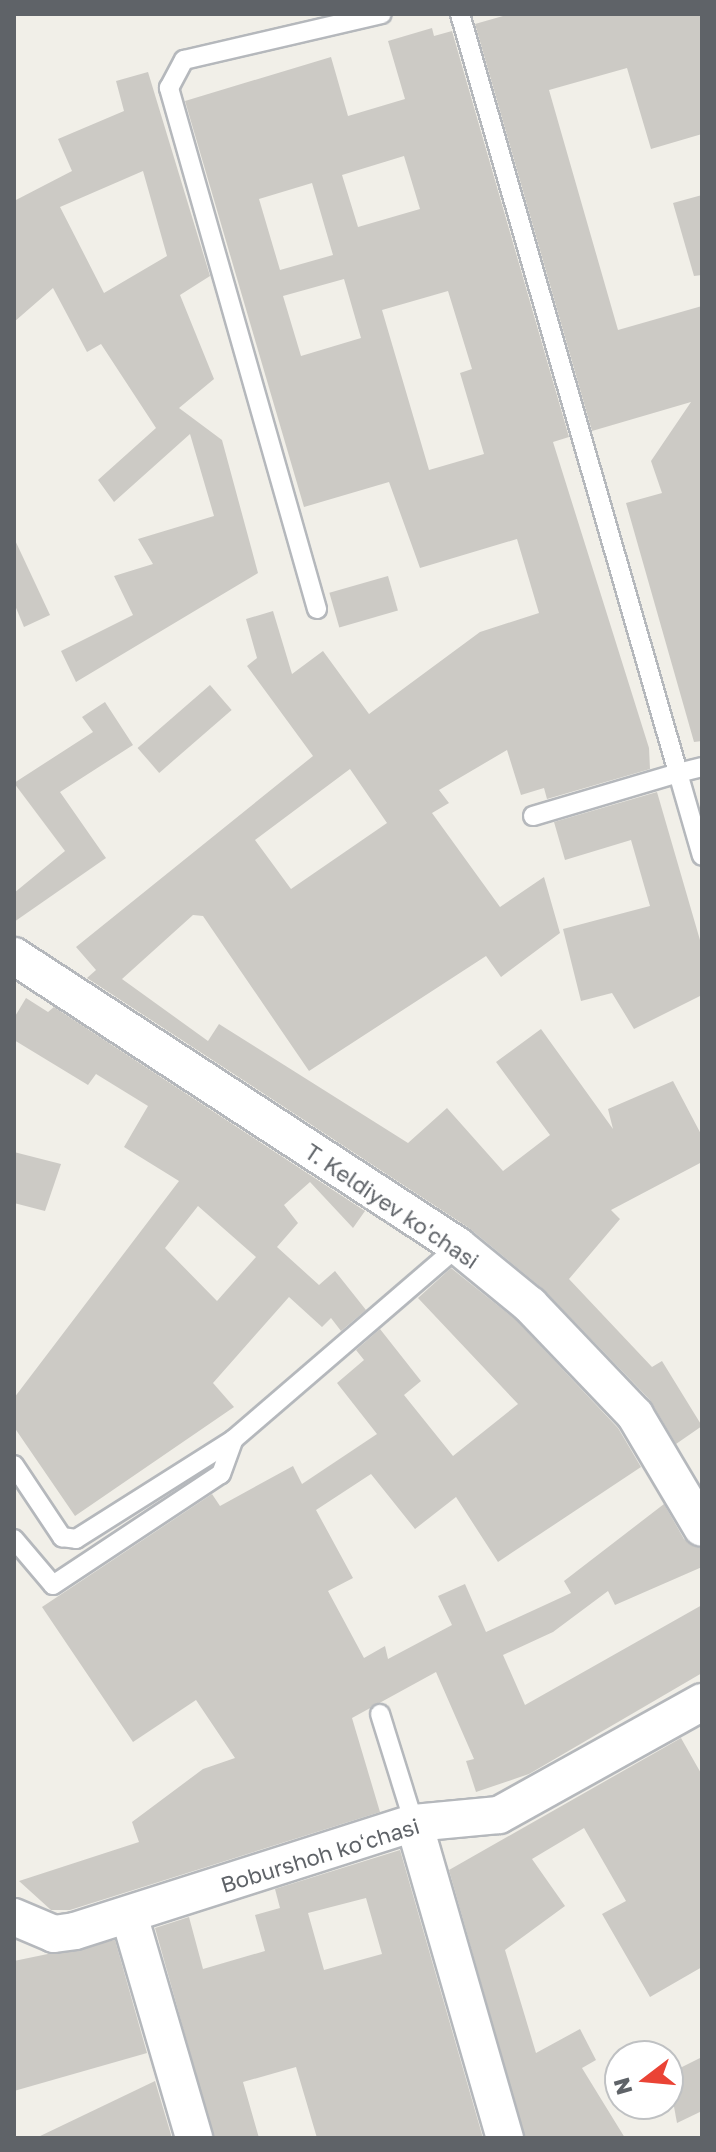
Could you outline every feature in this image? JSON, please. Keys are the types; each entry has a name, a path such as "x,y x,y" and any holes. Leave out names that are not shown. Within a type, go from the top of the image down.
{"street":[{"name":"T. Keldiyev ko'chasi","path":"14,956 458,1246 530,1305 635,1415 702,1528"},
{"name":"Boburshoh koʻchasi","path":"14,1917 54,1934 129,1915 414,1823 499,1815 702,1702"},
{"path":"414,1823 505,2138"},
{"path":"129,1915 194,2138"}],"lane":[{"path":"317,609 169,88 184,60 382,14"},
{"path":"460,14 702,856"},
{"path":"533,816 702,767"},
{"path":"14,1465 62,1537 76,1539 234,1439 458,1246"},
{"path":"14,1539 53,1585 221,1474 234,1439"},
{"path":"380,1714 414,1823"}],"building":[{"path":"510,14 702,14 702,134 651,149 627,68 549,90 618,330 702,306 702,741 694,742 626,503 662,493 651,461 691,402 592,431 475,24"},
{"path":"432,28 434,36 452,31 569,437 553,442 649,748 650,769 547,799 544,788 521,795 507,750 439,790 449,803 432,813 500,907 544,877 560,933 501,977 486,956 309,1071 203,916 193,915 122,979 208,1041 219,1024 408,1143 447,1108 503,1171 550,1135 496,1062 541,1029 613,1129 608,1109 673,1081 702,1136 702,1162 611,1210 620,1219 569,1279 652,1367 662,1361 702,1426 676,1444 650,1400 543,1289 469,1228 87,978 96,970 76,947 313,756 247,666 257,658 246,619 273,611 292,674 323,651 369,714 480,632 539,613 517,539 420,568 389,482 304,507 185,101 331,57 348,116 405,99 388,41","holes":["404,156 420,209 358,227 342,175","312,183 333,255 280,270 259,199","344,279 361,338 301,356 283,296","448,291 472,369 460,373 484,454 429,470 382,310","350,769 387,823 291,889 255,840"]},
{"path":"148,72 210,276 180,295 214,379 179,408 222,440 258,573 76,682 61,651 133,615 114,576 153,564 138,539 214,516 190,434 114,502 98,480 156,428 101,344 87,352 53,288 14,322 14,201 72,171 58,139 124,111 116,81","holes":["143,171 167,256 104,293 60,207"]},
{"path":"702,195 702,275 694,276 673,203"},
{"path":"14,538 50,615 24,627 14,603"},
{"path":"388,576 398,611 339,627 329,593"},
{"path":"210,685 232,710 159,773 138,748"},
{"path":"105,702 133,745 60,792 106,858 14,922 14,893 65,851 14,783 93,732 82,717"},
{"path":"657,792 702,947 702,995 634,1029 612,993 581,1001 563,929 650,906 631,840 565,860 554,822"},
{"path":"26,998 48,1012 54,1007 365,1211 353,1228 310,1182 284,1205 298,1223 277,1247 319,1285 335,1271 366,1310 341,1331 331,1318 322,1327 289,1297 213,1383 234,1407 75,1516 14,1427 14,1398 179,1181 124,1147 148,1106 96,1074 88,1085 14,1040 14,1018","holes":["198,1206 256,1257 217,1301 165,1248"]},
{"path":"14,1152 61,1164 45,1211 14,1203"},
{"path":"451,1268 516,1320 618,1428 641,1467 498,1562 456,1497 415,1529 371,1474 316,1510 353,1578 328,1591 364,1658 385,1646 388,1659 452,1625 438,1596 465,1584 486,1632 571,1593 564,1581 664,1504 684,1539 702,1549 702,1567 615,1605 608,1591 553,1632 503,1655 525,1705 702,1605 702,1673 529,1774 476,1792 466,1761 474,1759 436,1672 352,1718 380,1812 70,1910 51,1910 19,1881 139,1842 132,1822 203,1769 235,1758 196,1700 133,1742 42,1607 212,1494 220,1506 293,1466 302,1484 377,1434 337,1383 364,1360 356,1350 380,1329 421,1381 404,1395 453,1456 518,1404 418,1298"},
{"path":"681,1738 702,1775 702,1967 650,1997 602,1914 626,1901 584,1828 532,1859 565,1906 505,1950 536,2053 580,2029 596,2060 582,2068 604,2104 604,2120 614,2120 625,2138 525,2138 449,1870"},
{"path":"400,1850 483,2138 317,2138 296,2067 243,2082 259,2138 214,2138 155,1928 189,1917 203,1969 265,1951 255,1915 280,1908 275,1889","holes":["366,1898 382,1954 324,1970 308,1913"]},
{"path":"115,1940 147,2053 14,2091 14,1961"},
{"path":"702,2057 702,2111 684,2120 684,2066"},
{"path":"155,2081 172,2138 36,2138"}]}
